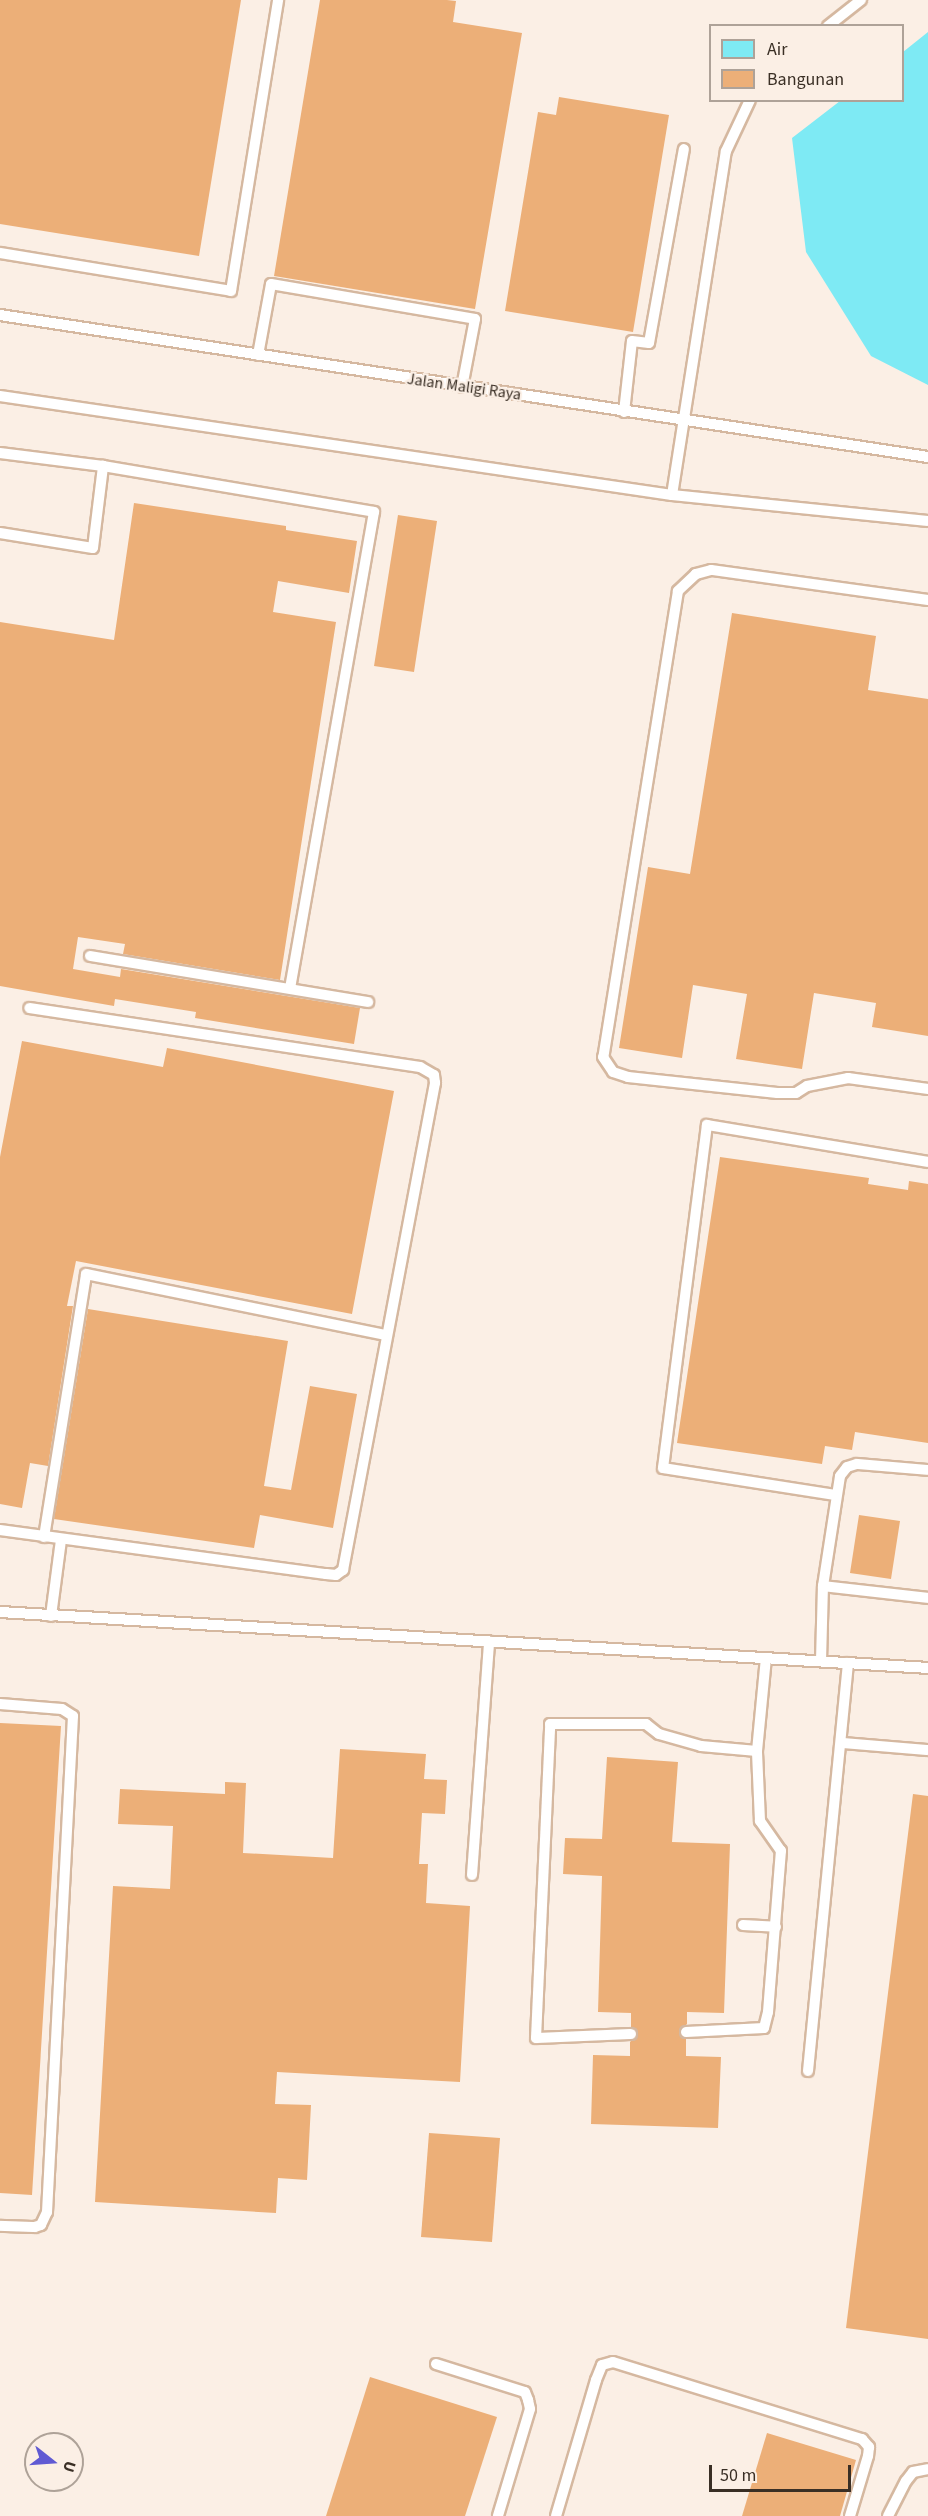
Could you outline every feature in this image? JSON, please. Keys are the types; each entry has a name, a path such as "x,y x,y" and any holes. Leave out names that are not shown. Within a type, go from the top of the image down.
{"lane":[{"path":"0,253 231,291 278,0"},
{"path":"831,24 861,0"},
{"path":"672,495 681,422 726,151 749,102"},
{"path":"624,412 632,341 649,343 684,149"},
{"path":"258,355 271,284 474,319 462,387"},
{"name":"Jalan Maligi Raya","path":"0,315 681,422 928,457"},
{"path":"0,396 672,495 928,521"},
{"path":"0,453 103,466 374,512 290,987"},
{"path":"0,533 93,548 103,466"},
{"path":"928,600 711,570 691,577 678,591 603,1057 613,1072 628,1077 777,1094 796,1093 807,1086 848,1078 928,1089"},
{"path":"90,956 290,987 368,1002"},
{"path":"0,1530 61,1540 336,1575 346,1560 434,1075 420,1067 29,1008"},
{"path":"835,1495 663,1468 707,1125 928,1162"},
{"path":"44,1537 86,1274 385,1335"},
{"path":"821,1661 823,1586 835,1495 840,1476 847,1467 857,1464 928,1470"},
{"path":"51,1616 61,1540"},
{"path":"823,1586 928,1598"},
{"path":"0,1612 928,1668"},
{"path":"472,1875 489,1642"},
{"path":"686,2031 764,2028 776,1927 781,1851 760,1821 757,1751 766,1658"},
{"path":"808,2071 842,1743 848,1663"},
{"path":"0,1704 62,1709 73,1716 47,2212 41,2225 35,2227 0,2226"},
{"path":"631,2034 537,2038 550,1724 646,1724 659,1734 700,1746 757,1751"},
{"path":"842,1743 928,1750"},
{"path":"743,1925 776,1927"},
{"path":"556,2516 596,2380 602,2366 613,2362 862,2439 869,2447 868,2456 850,2516"},
{"path":"436,2364 525,2392 530,2409 498,2516"},
{"path":"888,2516 913,2472 928,2469"}],"water":[{"path":"928,32 928,385 871,356 806,252 792,138 839,102 904,102 904,51"}],"building":[{"path":"0,0 241,0 199,256 0,224"},
{"path":"320,0 456,1 453,22 522,33 475,309 274,276"},
{"path":"559,97 669,115 633,332 505,311 538,112 556,115"},
{"path":"134,503 286,526 286,530 357,541 349,593 278,581 273,612 336,622 280,980 123,954 125,944 78,937 73,969 120,977 121,969 360,1008 354,1044 195,1018 196,1012 115,999 114,1006 0,986 0,622 114,640"},
{"path":"398,515 437,521 414,672 374,666"},
{"path":"732,613 876,636 868,690 928,699 928,1036 872,1027 876,1003 814,993 802,1069 736,1059 747,994 693,985 682,1058 619,1048 648,867 690,874"},
{"path":"22,1041 163,1067 167,1048 394,1091 352,1314 76,1261 67,1306 73,1306 48,1466 30,1463 22,1508 0,1504 0,1157"},
{"path":"720,1157 869,1178 868,1184 908,1190 909,1181 928,1184 928,1443 855,1432 852,1450 825,1446 822,1464 677,1443"},
{"path":"88,1309 288,1341 264,1486 291,1490 310,1386 357,1394 333,1528 260,1515 254,1548 54,1519"},
{"path":"859,1515 900,1521 891,1579 850,1573"},
{"path":"0,1723 61,1726 32,2195 0,2193"},
{"path":"340,1749 426,1754 424,1779 447,1780 445,1814 422,1813 419,1864 428,1864 426,1903 470,1906 460,2082 277,2072 275,2104 311,2105 307,2180 278,2178 276,2213 95,2202 113,1886 170,1889 173,1826 118,1824 120,1789 225,1794 225,1782 246,1783 243,1853 333,1858"},
{"path":"607,1757 678,1762 672,1842 730,1844 724,2013 687,2012 687,2024 679,2032 686,2039 686,2056 721,2057 718,2128 591,2124 593,2055 630,2056 630,2042 638,2034 631,2027 631,2013 598,2012 602,1876 563,1874 565,1838 602,1839"},
{"path":"913,1794 928,1796 928,2339 846,2328"},
{"path":"429,2133 500,2138 492,2242 421,2237"},
{"path":"370,2377 497,2417 465,2516 326,2516"},
{"path":"767,2433 856,2460 840,2516 742,2516"}]}
